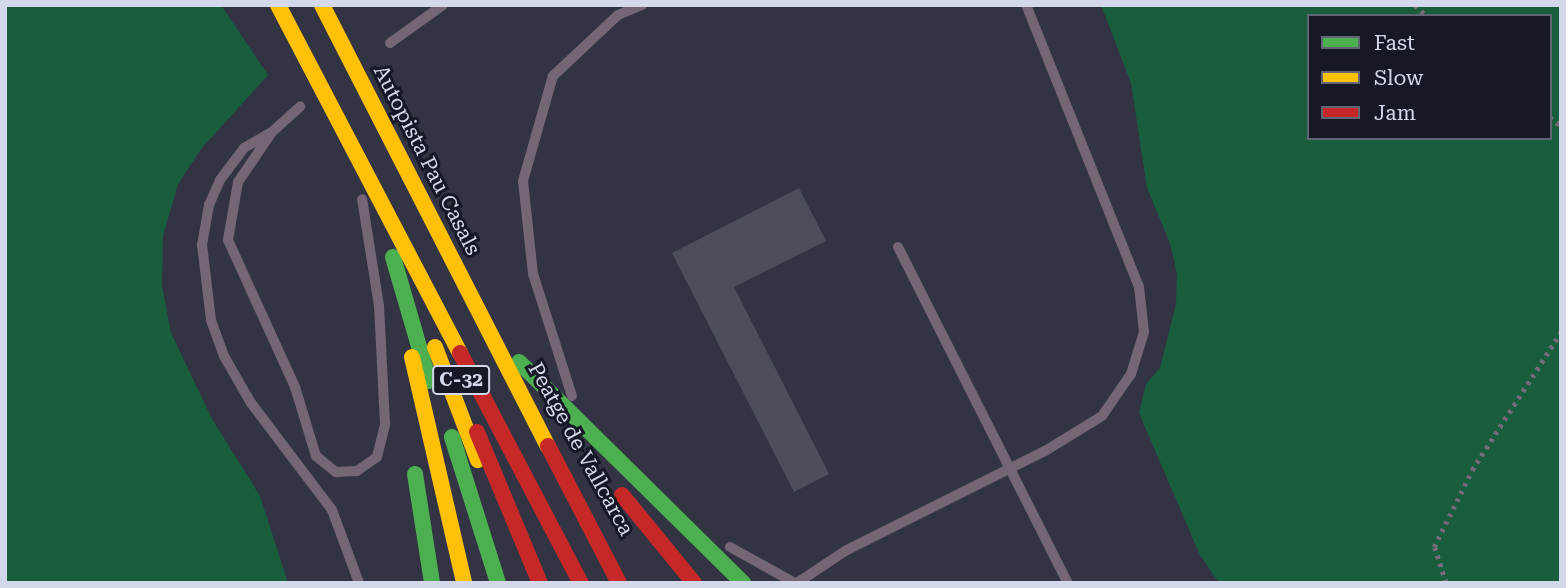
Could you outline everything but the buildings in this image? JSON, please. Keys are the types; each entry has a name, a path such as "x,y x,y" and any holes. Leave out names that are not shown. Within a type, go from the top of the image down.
{"highway":[{"name":"C-32","path":"278,5 370,178 552,583"},
{"name":"Autopista Pau Casals","path":"322,5 493,335"},
{"path":"370,178 404,399"},
{"path":"370,178 464,583"},
{"path":"370,178 476,583"},
{"path":"370,178 486,583"},
{"path":"370,178 498,583"},
{"path":"370,178 512,583"},
{"path":"370,178 525,583"},
{"path":"370,178 540,583"},
{"path":"370,178 565,583"},
{"path":"370,178 581,583"},
{"path":"493,335 564,434"},
{"path":"493,335 594,439 743,583"},
{"path":"493,335 598,464"},
{"path":"493,335 607,506"},
{"path":"493,335 604,583"},
{"path":"493,335 619,583"},
{"path":"493,335 709,583"},
{"path":"493,335 724,583"},
{"name":"Peatge de Vallcarca","path":"493,335 632,583"},
{"path":"412,454 432,583"},
{"path":"678,583 610,486 694,583"}],"lane":[{"path":"390,43 443,5"},
{"path":"594,439 571,394 533,274 523,181 553,76 618,15 642,5"},
{"path":"677,519 796,583 845,551 1012,468 1102,416 1131,374 1144,332 1139,287 1026,5"},
{"path":"300,107 272,132 235,156 209,205 202,262 211,320 224,356 244,391 332,510 359,583"},
{"path":"272,132 238,182 228,240 295,387 316,456 336,472 350,473 377,457 385,424 374,257 350,138"},
{"path":"898,247 1068,583"}],"path":[{"path":"1446,583 1434,547 1472,470 1561,332"}],"green space":[{"path":"5,5 221,5 268,75 201,149 178,184 163,236 162,286 171,333 212,419 260,496 288,583 5,583"},
{"path":"1101,5 1561,5 1561,583 1219,583 1200,555 1139,413 1146,384 1160,368 1176,304 1177,274 1170,243 1147,188 1131,83"}],"traffic: fast":[{"path":"393,257 429,381"},
{"path":"519,362 743,583"},
{"path":"452,437 498,583"},
{"path":"415,474 432,583"}],"traffic: slow":[{"path":"278,5 460,353"},
{"path":"322,5 548,446"},
{"path":"435,347 478,460"},
{"path":"412,357 464,583"}],"traffic: jam":[{"path":"460,353 581,583"},
{"path":"477,432 540,583"},
{"path":"548,446 619,583"},
{"path":"622,495 694,583"}]}
